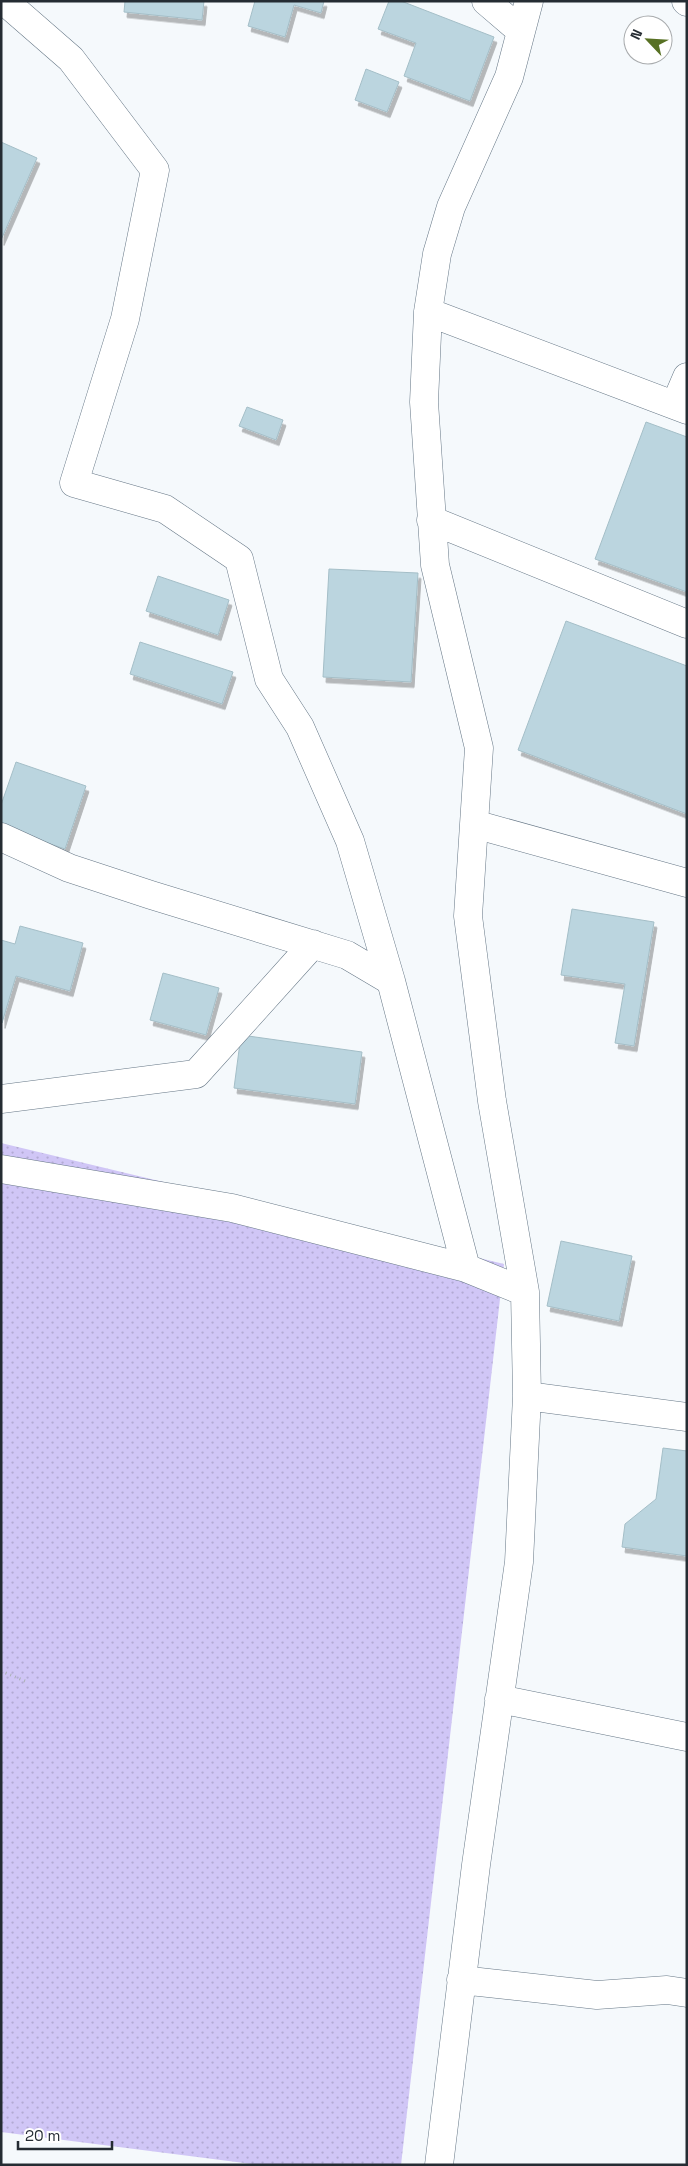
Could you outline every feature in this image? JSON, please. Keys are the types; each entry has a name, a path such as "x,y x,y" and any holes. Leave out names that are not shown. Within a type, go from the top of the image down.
{"street":[{"path":"8,1 9,5 71,59 155,170 125,319 74,483 165,509 239,559 270,679 300,727 350,841 391,981 466,1268"},
{"path":"486,1 521,32"},
{"path":"439,2165 499,1698 519,1562 527,1396 525,1292 492,1101 468,916 479,748 435,565 424,402 428,312 437,254 451,207 508,77 529,1"},
{"path":"428,312 681,407 687,377"},
{"path":"431,520 687,624"},
{"path":"474,824 687,883"},
{"path":"1,838 69,868 151,896 347,955 391,981"},
{"path":"1,1099 196,1074 313,944"},
{"path":"1,1169 232,1208 466,1268 525,1292"},
{"path":"527,1396 687,1417"},
{"path":"499,1698 687,1737"},
{"path":"462,1980 597,1995 667,1990 687,1993"}],"path":[{"path":"1,1671 25,1680"}],"shaded area":[{"path":"1,1143 504,1264 401,2165 259,2165 1,2132"}],"building":[{"path":"125,1 204,1 202,20 124,12"},
{"path":"255,1 324,1 321,13 294,5 285,37 248,26"},
{"path":"389,1 401,1 494,37 470,101 404,76 416,43 378,29"},
{"path":"366,69 399,82 387,112 355,100"},
{"path":"1,142 37,158 1,240"},
{"path":"247,407 283,420 276,440 239,426"},
{"path":"646,422 687,437 687,592 595,559"},
{"path":"329,569 418,573 411,682 323,677"},
{"path":"158,576 229,600 218,635 146,611"},
{"path":"566,621 687,666 687,814 518,750"},
{"path":"140,642 233,672 222,704 130,674"},
{"path":"16,762 86,786 65,849 1,827 1,805"},
{"path":"572,909 654,922 634,1046 615,1043 625,984 561,975"},
{"path":"20,926 83,943 70,991 16,976 2,1023 1,940 15,944"},
{"path":"163,973 219,988 206,1035 150,1020"},
{"path":"241,1035 362,1052 355,1104 234,1088"},
{"path":"561,1241 632,1256 619,1321 547,1306"},
{"path":"663,1448 687,1451 687,1556 622,1547 625,1524 656,1499"}]}
